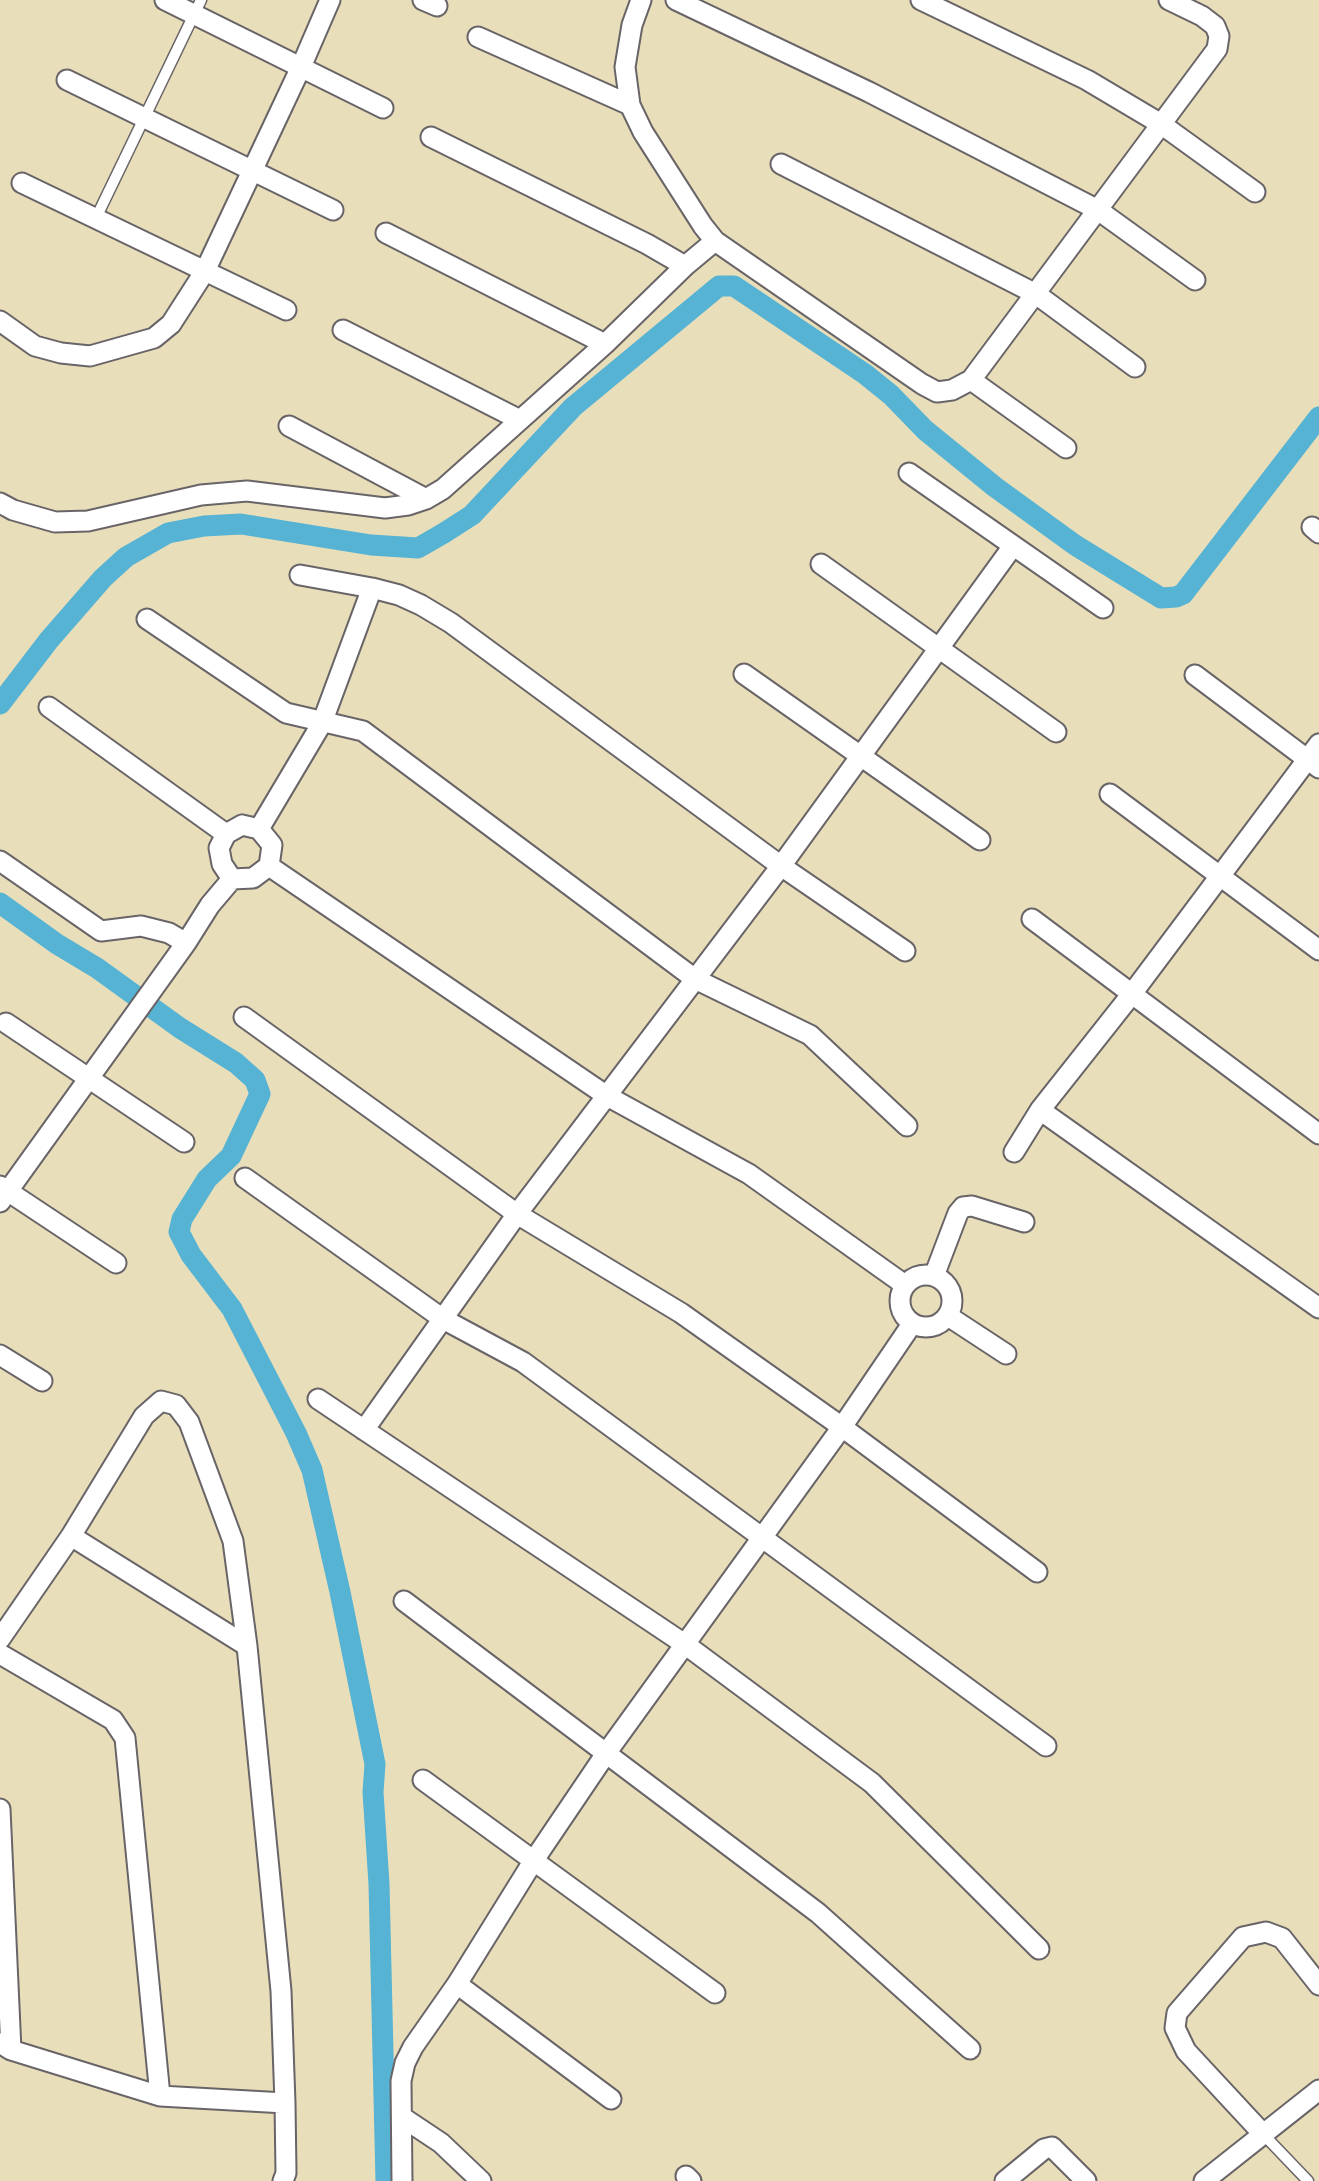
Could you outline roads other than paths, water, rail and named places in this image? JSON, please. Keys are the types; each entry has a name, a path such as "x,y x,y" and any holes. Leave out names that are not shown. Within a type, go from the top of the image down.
{"street":[{"path":"165,0 197,7 383,108"},
{"path":"0,321 35,346 61,353 90,356 153,338 171,324 205,271 302,66 330,0"},
{"path":"641,0 632,25 625,67 630,105 643,132 715,242 937,393 952,390 971,380 1217,49 1219,36 1215,26 1202,16 1169,0"},
{"path":"676,0 870,92 1098,210 1195,280"},
{"path":"921,0 1087,80 1161,124 1255,192"},
{"path":"478,37 630,105"},
{"path":"67,80 334,210"},
{"path":"431,137 647,244 685,266"},
{"path":"781,164 1036,294 1135,367"},
{"path":"22,183 286,310"},
{"path":"386,233 605,344"},
{"path":"0,503 13,510 55,522 88,521 201,495 247,491 385,508 426,499 443,489 605,344 685,266 715,242"},
{"path":"343,330 520,420"},
{"path":"971,380 1066,448"},
{"path":"289,426 426,499"},
{"path":"909,473 1103,608"},
{"path":"364,1430 517,1214 781,866 1013,546"},
{"path":"821,564 1056,732"},
{"path":"300,575 372,587 421,604 451,623 781,866 905,951"},
{"path":"260,829 322,723 372,587"},
{"path":"147,619 286,713 363,732 695,979 810,1035 907,1126"},
{"path":"744,674 980,840"},
{"path":"1014,1152 1040,1110 1315,757 1195,675"},
{"path":"49,707 226,834"},
{"path":"1110,794 1319,950"},
{"path":"116,1263 3,1193 91,1078 210,905 232,879 253,878 269,866 272,845 260,829 242,825 226,834 219,848 222,864 232,879"},
{"path":"0,861 101,931 141,926 169,933 186,943"},
{"path":"269,866 607,1096 749,1174 905,1285"},
{"path":"1032,919 1319,1134"},
{"path":"244,1017 517,1214 681,1313 842,1427 1037,1572"},
{"path":"6,1023 184,1142"},
{"path":"1040,1110 1319,1307"},
{"path":"245,1178 443,1319 523,1362 1046,1746"},
{"path":"934,1276 958,1213 963,1207 972,1206 1024,1222"},
{"path":"918,1276 934,1276 947,1285 953,1300 944,1321 925,1328 906,1319 899,1298 905,1285 918,1276"},
{"path":"948,1316 1006,1354"},
{"path":"402,2181 401,2081 405,2063 413,2047 457,1984 534,1860 607,1752 842,1427 912,1324"},
{"path":"0,1355 42,1381"},
{"path":"318,1399 686,1644 872,1783 1038,1949"},
{"path":"0,1639 71,1536 144,1416 161,1401 176,1405 189,1422 233,1541 247,1646 281,1991 286,2173 283,2181"},
{"path":"71,1536 247,1646"},
{"path":"404,1601 818,1913 970,2049"},
{"path":"0,1654 113,1720 125,1738 160,2096"},
{"path":"423,1780 715,1993"},
{"path":"0,1809 6,2046 160,2096 285,2103"},
{"path":"1264,2135 1186,2051 1175,2028 1177,2012 1243,1937 1266,1932 1282,1938 1319,1985"},
{"path":"457,1984 611,2099"},
{"path":"1204,2181 1319,2090"},
{"path":"402,2117 441,2143 481,2181"},
{"path":"1004,2181 1044,2149 1052,2147 1086,2181"}],"lane":[{"path":"96,218 197,7"},
{"path":"1264,2135 1308,2181"}],"waterway":[{"path":"0,704 49,640 103,578 126,557 168,533 204,526 241,524 371,545 418,548 444,533 472,515 573,407 719,286 734,286 865,374 891,395 925,430 995,487 1075,545 1161,598 1183,594 1319,417"},
{"path":"0,903 180,1028 236,1063 255,1080 260,1094 231,1156 207,1179 182,1219 179,1232 191,1255 232,1309 296,1433 312,1470 340,1592 375,1764 373,1792 379,1884 386,2181"}]}
